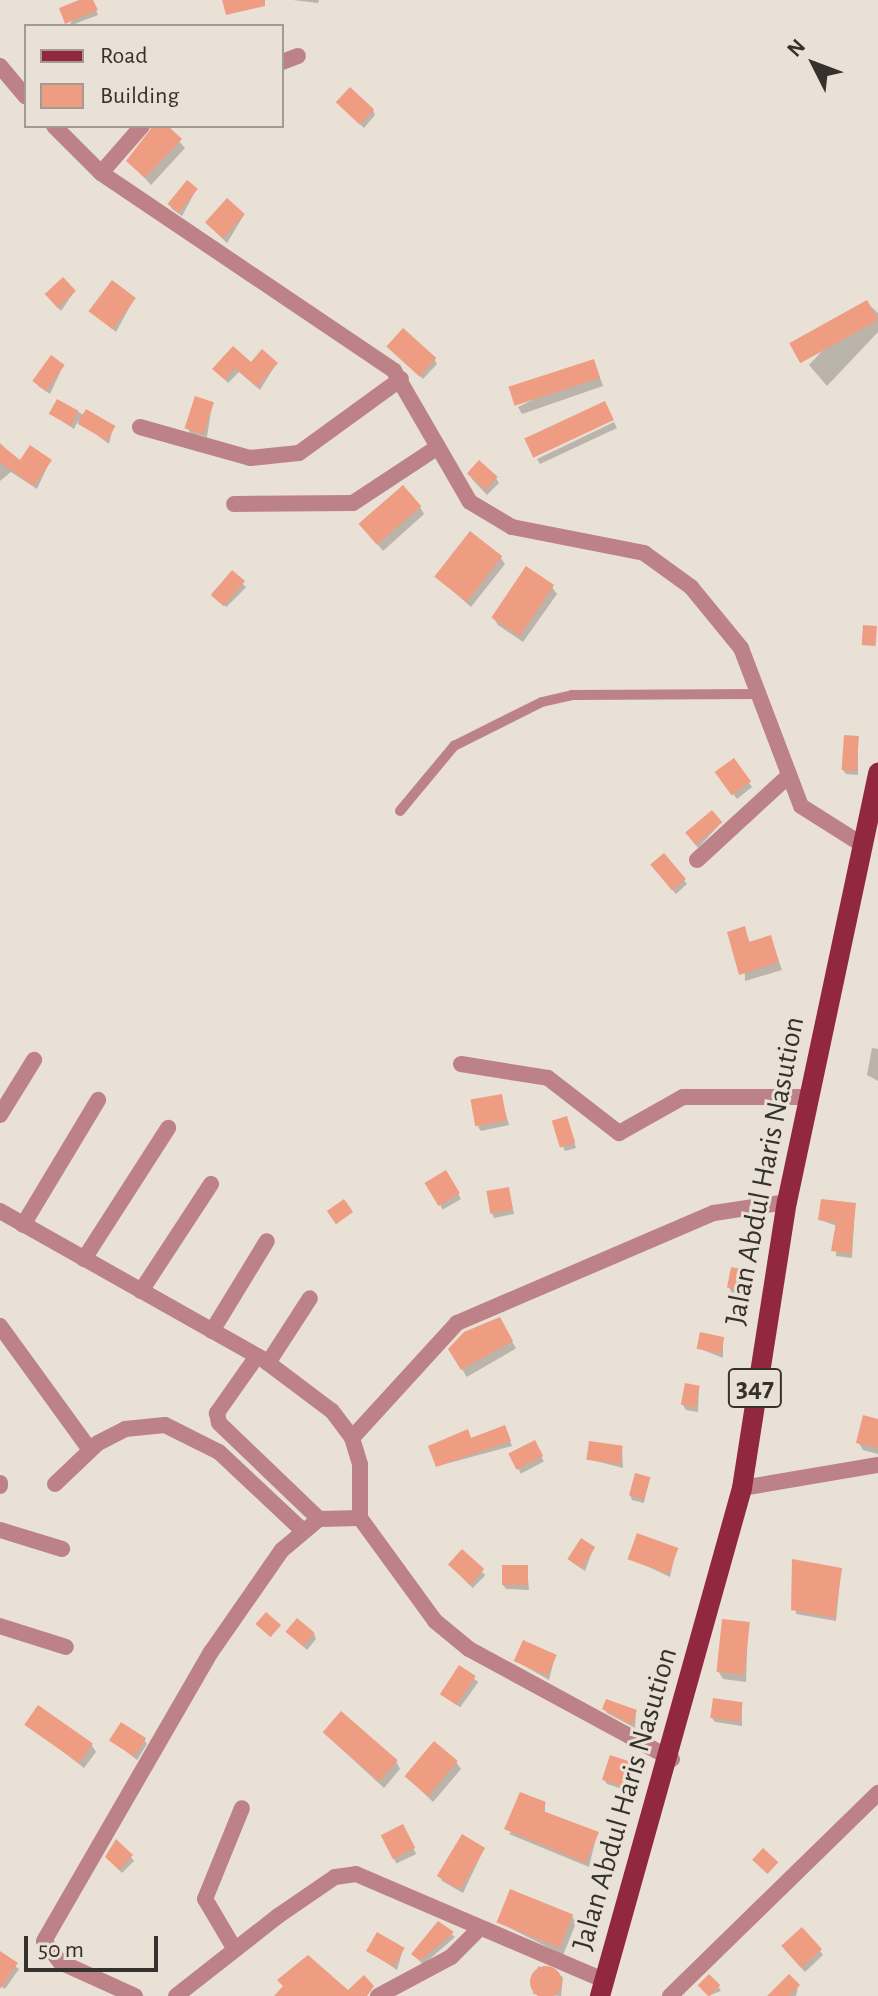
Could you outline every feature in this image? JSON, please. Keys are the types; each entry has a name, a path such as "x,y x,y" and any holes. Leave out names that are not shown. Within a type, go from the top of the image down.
{"main road":[{"name":"Jalan Abdul Haris Nasution","path":"601,1988 672,1759 742,1488 787,1202 878,773"}],"street":[{"path":"0,66 24,95"},
{"path":"56,128 101,173 401,379 435,449 470,502 512,527 644,553 666,567 725,622 757,694 785,779 810,816 863,845"},
{"path":"101,173 140,128"},
{"path":"140,427 250,458 299,453 401,379"},
{"path":"234,504 353,503 435,449"},
{"path":"697,860 785,779"},
{"path":"0,1115 34,1060"},
{"path":"461,1064 548,1078 619,1133 683,1097 810,1097"},
{"path":"23,1225 98,1100"},
{"path":"84,1259 168,1128"},
{"path":"141,1291 211,1184"},
{"path":"352,1438 457,1323 714,1213 787,1202"},
{"path":"0,1211 263,1360 332,1411 352,1438 360,1518 392,1572 469,1649 672,1759"},
{"path":"212,1331 267,1241"},
{"path":"310,1298 263,1360 217,1413 219,1423 319,1519"},
{"path":"0,1326 90,1450"},
{"path":"55,1484 90,1450 125,1429 165,1425 219,1452 301,1529"},
{"path":"742,1488 878,1465"},
{"path":"135,1996 60,1962 44,1941 211,1652 301,1529 319,1519 360,1518"},
{"path":"0,1530 62,1549"},
{"path":"0,1626 66,1647"},
{"path":"670,1996 878,1793"},
{"path":"234,1948 205,1899 242,1808"},
{"path":"176,1996 234,1948 335,1877 356,1874 601,1988"},
{"path":"378,1996 451,1957 478,1930"}],"lane":[{"path":"400,811 454,746 542,702 572,695 757,694"}],"building":[{"path":"79,0 93,0 98,10 65,24 59,8"},
{"path":"222,0 265,0 265,6 226,15"},
{"path":"350,87 374,110 360,125 336,102"},
{"path":"151,128 170,128 182,139 145,178 126,161"},
{"path":"187,180 198,189 178,213 167,204"},
{"path":"227,198 245,214 223,239 205,223"},
{"path":"63,277 76,291 58,308 45,294"},
{"path":"112,280 136,298 112,329 89,311"},
{"path":"867,300 878,320 800,363 789,343"},
{"path":"403,328 436,358 420,377 386,347"},
{"path":"233,346 251,362 262,349 278,363 257,387 235,368 225,380 212,369"},
{"path":"51,355 65,365 46,391 32,381"},
{"path":"594,359 600,378 515,406 508,387"},
{"path":"195,396 214,402 204,435 184,428"},
{"path":"57,399 79,411 71,426 49,414"},
{"path":"605,401 614,420 533,458 524,439"},
{"path":"86,409 115,426 107,441 78,424"},
{"path":"0,444 20,460 30,445 52,460 34,486 0,463"},
{"path":"479,460 498,477 486,490 467,473"},
{"path":"403,485 421,506 377,545 358,524"},
{"path":"470,531 502,556 467,602 434,577"},
{"path":"526,566 554,585 520,636 491,617"},
{"path":"232,570 245,581 224,606 211,595"},
{"path":"863,625 877,626 876,646 862,645"},
{"path":"844,735 859,736 857,771 842,770"},
{"path":"734,758 751,781 732,796 715,772"},
{"path":"712,810 722,822 695,845 685,832"},
{"path":"664,853 686,879 672,891 650,865"},
{"path":"745,926 749,942 771,935 779,962 739,975 727,932"},
{"path":"502,1094 507,1121 475,1126 470,1100"},
{"path":"567,1116 575,1143 560,1147 552,1121"},
{"path":"446,1170 460,1193 438,1206 425,1183"},
{"path":"509,1187 513,1210 490,1214 486,1191"},
{"path":"344,1199 353,1212 336,1224 327,1211"},
{"path":"821,1199 856,1203 851,1254 831,1251 836,1222 818,1220"},
{"path":"731,1267 747,1270 743,1291 727,1288"},
{"path":"500,1317 513,1341 461,1370 448,1349 464,1332"},
{"path":"700,1332 724,1337 721,1354 696,1349"},
{"path":"685,1383 700,1386 696,1407 681,1405"},
{"path":"863,1415 878,1419 878,1448 856,1443"},
{"path":"505,1425 511,1441 436,1467 428,1446 468,1429 471,1438"},
{"path":"535,1440 543,1456 516,1470 508,1454"},
{"path":"589,1441 623,1446 620,1465 586,1460"},
{"path":"635,1473 650,1477 645,1499 629,1495"},
{"path":"637,1533 678,1548 669,1574 627,1559"},
{"path":"581,1538 595,1547 582,1568 567,1559"},
{"path":"462,1549 484,1569 470,1585 448,1565"},
{"path":"792,1559 842,1568 835,1618 791,1610"},
{"path":"502,1565 528,1565 528,1585 502,1585"},
{"path":"266,1612 281,1625 271,1637 256,1624"},
{"path":"297,1618 315,1633 303,1647 285,1632"},
{"path":"722,1619 750,1622 744,1675 716,1672"},
{"path":"523,1640 557,1655 547,1676 514,1661"},
{"path":"459,1665 476,1676 457,1705 440,1694"},
{"path":"713,1698 743,1702 740,1722 710,1718"},
{"path":"606,1699 637,1710 632,1725 602,1709"},
{"path":"38,1705 93,1743 79,1763 24,1725"},
{"path":"341,1711 398,1760 379,1781 323,1732"},
{"path":"121,1722 146,1738 134,1757 109,1740"},
{"path":"434,1741 458,1761 428,1796 404,1776"},
{"path":"610,1755 634,1763 626,1787 602,1780"},
{"path":"520,1792 546,1802 543,1811 599,1832 586,1863 504,1829"},
{"path":"403,1824 415,1848 393,1859 381,1835"},
{"path":"462,1834 485,1848 460,1890 437,1876"},
{"path":"116,1839 133,1855 119,1870 105,1857"},
{"path":"763,1848 778,1862 767,1874 752,1860"},
{"path":"510,1889 573,1914 560,1948 497,1922"},
{"path":"438,1921 454,1932 420,1961 411,1954"},
{"path":"802,1927 822,1949 801,1968 781,1946"},
{"path":"377,1932 405,1948 394,1967 366,1951"},
{"path":"0,1951 18,1963 0,1989"},
{"path":"308,1955 348,1990 364,1975 374,1986 367,1996 274,1996 283,1986 277,1980"},
{"path":"546,1966 560,1976 560,1988 549,1997 535,1993 530,1982 535,1971"},
{"path":"709,1974 720,1985 708,1996 698,1985"},
{"path":"789,1974 800,1985 789,1996 767,1996"}]}
